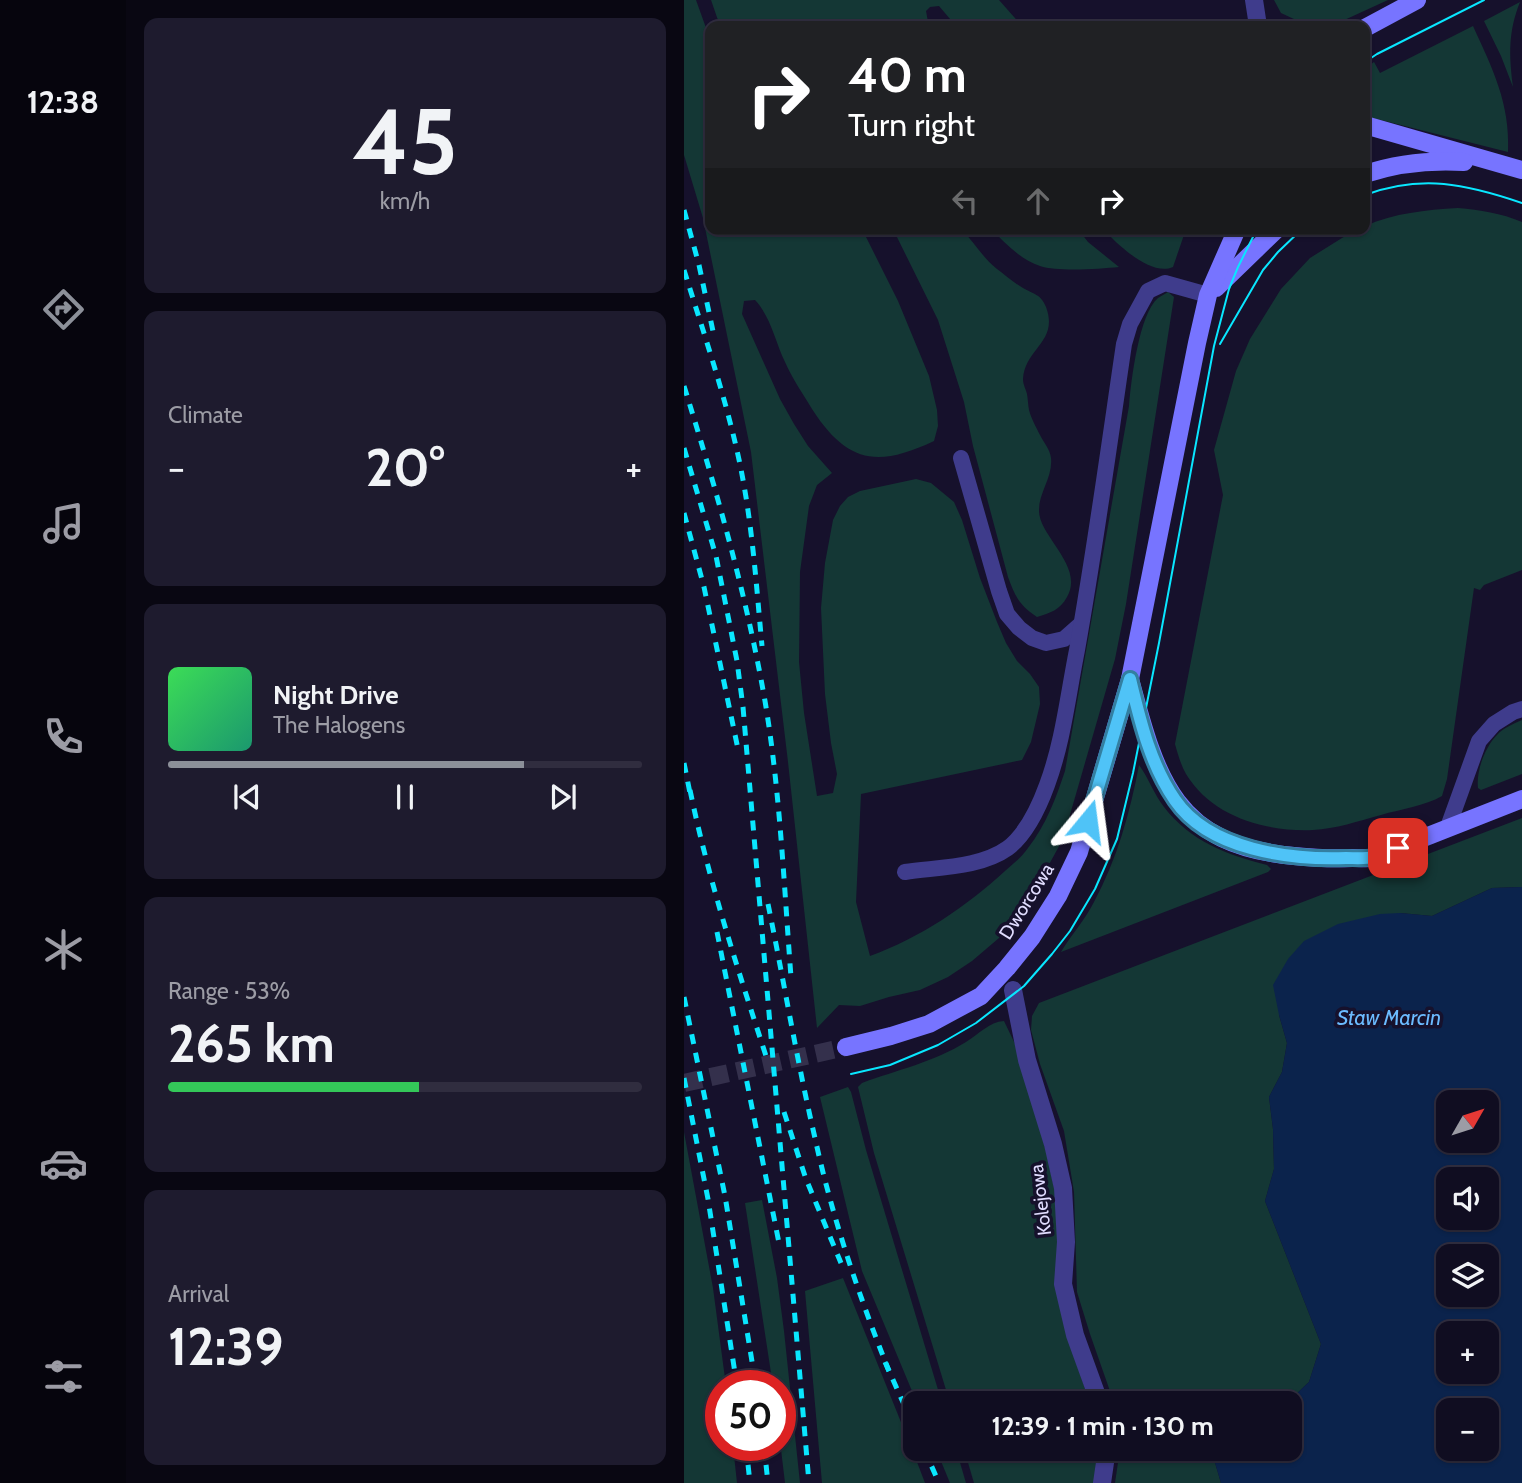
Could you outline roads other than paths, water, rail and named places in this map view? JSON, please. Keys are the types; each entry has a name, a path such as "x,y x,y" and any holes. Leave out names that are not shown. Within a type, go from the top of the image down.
{"main road":[{"path":"1370,25 1417,0"},
{"path":"1370,126 1522,170"},
{"path":"1370,172 1388,166 1432,160 1492,163"},
{"path":"1208,295 1234,235"},
{"path":"1208,295 1271,235"},
{"name":"Dworcowa","path":"846,1047 891,1037 929,1024 981,996 1032,937 1058,896 1079,852 1130,679 1208,295"},
{"path":"1130,679 1156,764 1175,800 1186,814 1200,825 1248,847 1282,855 1324,859 1373,858 1522,799"}],"street":[{"path":"1254,0 1257,21"},
{"name":"Kolejowa","path":"1013,990 1027,1060 1053,1144 1063,1188 1066,1242 1063,1284 1075,1335 1095,1391"},
{"path":"1102,1483 1105,1461"}],"lane":[{"path":"905,872 977,862 993,857 1010,846 1038,806 1050,775 1063,724 1124,344 1130,324 1148,291 1165,282 1208,295"},
{"path":"961,458 1007,614 1032,638 1046,643 1064,639 1081,624"},
{"path":"1449,828 1479,741 1494,724 1522,709"}],"water":[{"name":"Staw Marcin","path":"1522,887 1522,1483 1221,1483 1215,1461 1302,1461 1302,1391 1300,1391 1309,1382 1321,1344 1265,1201 1274,1169 1269,1097 1282,1072 1287,1043 1273,985 1288,959 1304,941 1338,924 1380,914 1432,916 1492,888"}],"tunnel":[{"path":"684,1083 846,1047"}],"tram line":[{"path":"1370,59 1484,0"},
{"path":"1370,194 1406,185 1444,184 1482,191 1522,203"},
{"path":"851,1074 890,1065 938,1045 976,1023 1024,986 1070,931 1095,889 1117,839 1133,773 1214,346 1229,289 1254,235"},
{"path":"1220,344 1263,270 1296,235"}],"railway":[{"path":"684,210 714,336"},
{"path":"684,270 720,385 743,479 762,646"},
{"path":"684,386 729,542 765,701 778,803 791,977"},
{"path":"684,448 716,556 737,661 743,707 809,1483"},
{"path":"684,513 704,587 738,749"},
{"path":"684,763 691,798"},
{"path":"690,790 715,892 767,1059"},
{"path":"768,904 822,1168 847,1256 889,1371"},
{"path":"717,932 780,1248"},
{"path":"684,997 725,1196 753,1370"},
{"path":"684,1078 708,1199 735,1370"},
{"path":"784,1112 806,1179 841,1263"},
{"path":"885,1362 903,1402"},
{"path":"748,1461 750,1483"},
{"path":"766,1461 768,1483"},
{"path":"929,1461 939,1483"}]}
